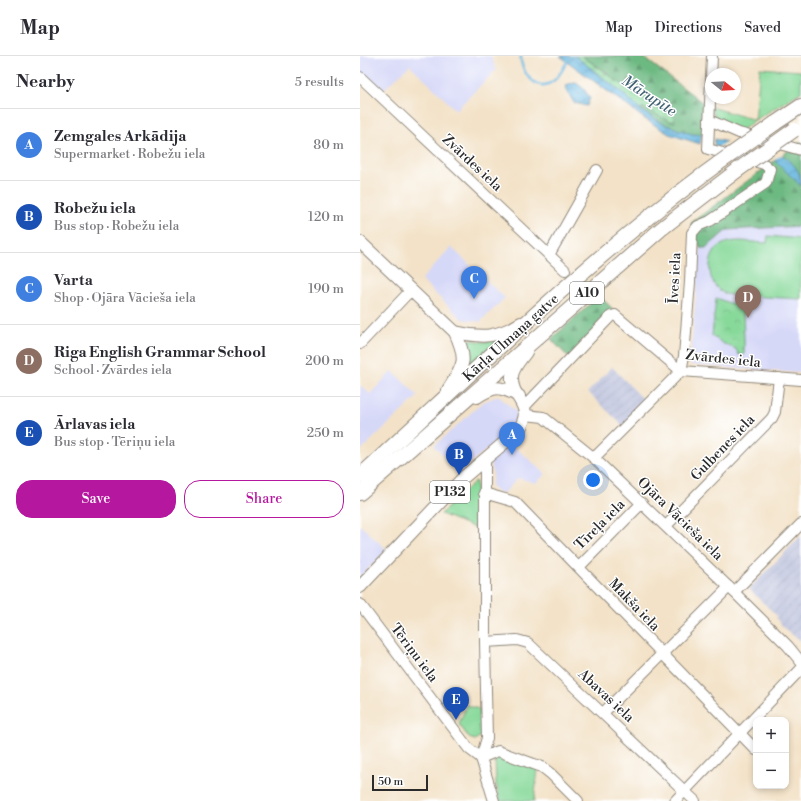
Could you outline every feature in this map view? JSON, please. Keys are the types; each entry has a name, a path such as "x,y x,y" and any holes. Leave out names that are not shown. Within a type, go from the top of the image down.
{"highway":[{"name":"Kārļa Ulmaņa gatve","path":"360,476 539,312 668,200 718,163 801,106"},
{"name":"Kārļa Ulmaņa gatve","path":"360,493 661,229 739,169 798,128"}],"main road":[{"path":"360,242 455,332 463,353 461,369 441,402"},
{"path":"455,332 477,337 493,335 511,329 539,312"},
{"path":"523,406 512,376 517,364 536,338"},
{"path":"444,419 490,388 505,389 523,406"},
{"name":"P132","path":"360,587 464,477 518,431 524,423 523,406"}],"street":[{"path":"712,56 709,120 739,133 801,150"},
{"name":"Zvārdes iela","path":"360,77 564,270"},
{"name":"Īves iela","path":"680,371 684,356 692,233 698,226 710,221 766,183 770,169 758,161 713,151 708,148 709,120"},
{"path":"549,255 597,170"},
{"path":"360,344 411,290"},
{"name":"Zvārdes iela","path":"523,406 611,316 615,315 680,371 801,380"},
{"path":"594,458 680,371"},
{"name":"Gulbenes iela","path":"666,526 772,418 775,412 779,378"},
{"name":"Ojāra Vācieša iela","path":"523,406 543,417 594,458 732,589 788,646 801,662"},
{"path":"485,459 485,642 487,738 481,758 494,801"},
{"name":"Makša iela","path":"484,493 515,502 753,747"},
{"name":"Tīreļa iela","path":"579,567 642,503"},
{"path":"604,712 801,524"},
{"name":"Tēriņu iela","path":"360,604 469,749 481,758"},
{"name":"Abavas iela","path":"485,642 517,640 528,643 604,712 695,801"},
{"path":"675,801 801,669"},
{"path":"481,758 498,751 538,765 551,774 578,801"}],"shaded area":[{"path":"360,56 491,56 496,70 456,110 410,65 380,93 360,74"},
{"path":"801,226 801,373 690,365 700,248 706,248 727,230"},
{"path":"451,247 505,298 480,322 462,319 421,280"},
{"path":"612,367 646,402 623,426 588,392"},
{"path":"392,371 418,396 360,451 360,385 370,394"},
{"path":"498,396 517,412 515,425 460,472 434,446 483,402"},
{"path":"510,443 546,474 536,483 518,478 504,493 497,492 491,486 493,474 490,461"},
{"path":"360,525 387,550 360,577"},
{"path":"801,536 801,642 784,628 776,618 777,616 749,589"}],"green space":[{"path":"575,56 582,56 617,81 673,114 675,119 673,121 669,121 642,107 642,111 620,91"},
{"path":"582,56 642,56 707,106 706,134 698,135 681,132 642,111 642,107 644,107 605,71"},
{"path":"760,68 801,71 801,92 755,120"},
{"path":"711,107 755,120 741,131 715,118"},
{"path":"801,141 801,226 727,230 706,248 700,248 691,223"},
{"path":"768,236 801,239 801,299 730,295 722,292 716,287 710,272 710,263 712,256 717,249 723,244 733,241 767,243"},
{"path":"599,296 613,309 569,358 551,339"},
{"path":"716,298 729,303 744,304 744,355 739,355 736,349 724,344 712,336"},
{"path":"500,338 466,370 464,339 485,342"},
{"path":"475,481 476,482 478,529 441,514"},
{"path":"467,705 481,710 482,735 475,740 469,738 459,724"},
{"path":"498,755 538,770 534,801 500,801 496,783 495,759"}],"water":[{"path":"560,56 575,56 620,91 642,111 666,125 692,134 702,135 700,144 669,134 645,119"},
{"path":"576,83 583,88 590,98 587,106 574,103 565,87 568,84"},
{"path":"715,139 782,155 796,168 800,176 801,186 773,159 714,146"}],"pier":[{"path":"730,139 783,154 773,161 762,156 717,148"}],"waterway":[{"path":"521,56 522,66 528,77 538,84 543,85 554,80 560,74 568,60"}],"place":[{"name":"Varta","path":"474,299"},
{"name":"Riga English Grammar School","path":"748,318"},
{"name":"Zemgales Arkādija","path":"512,455"},
{"name":"Robežu iela","path":"459,475"},
{"name":"Ārlavas iela","path":"456,720"}],"water label":[{"name":"Mārupīte","path":"649,96"}]}
